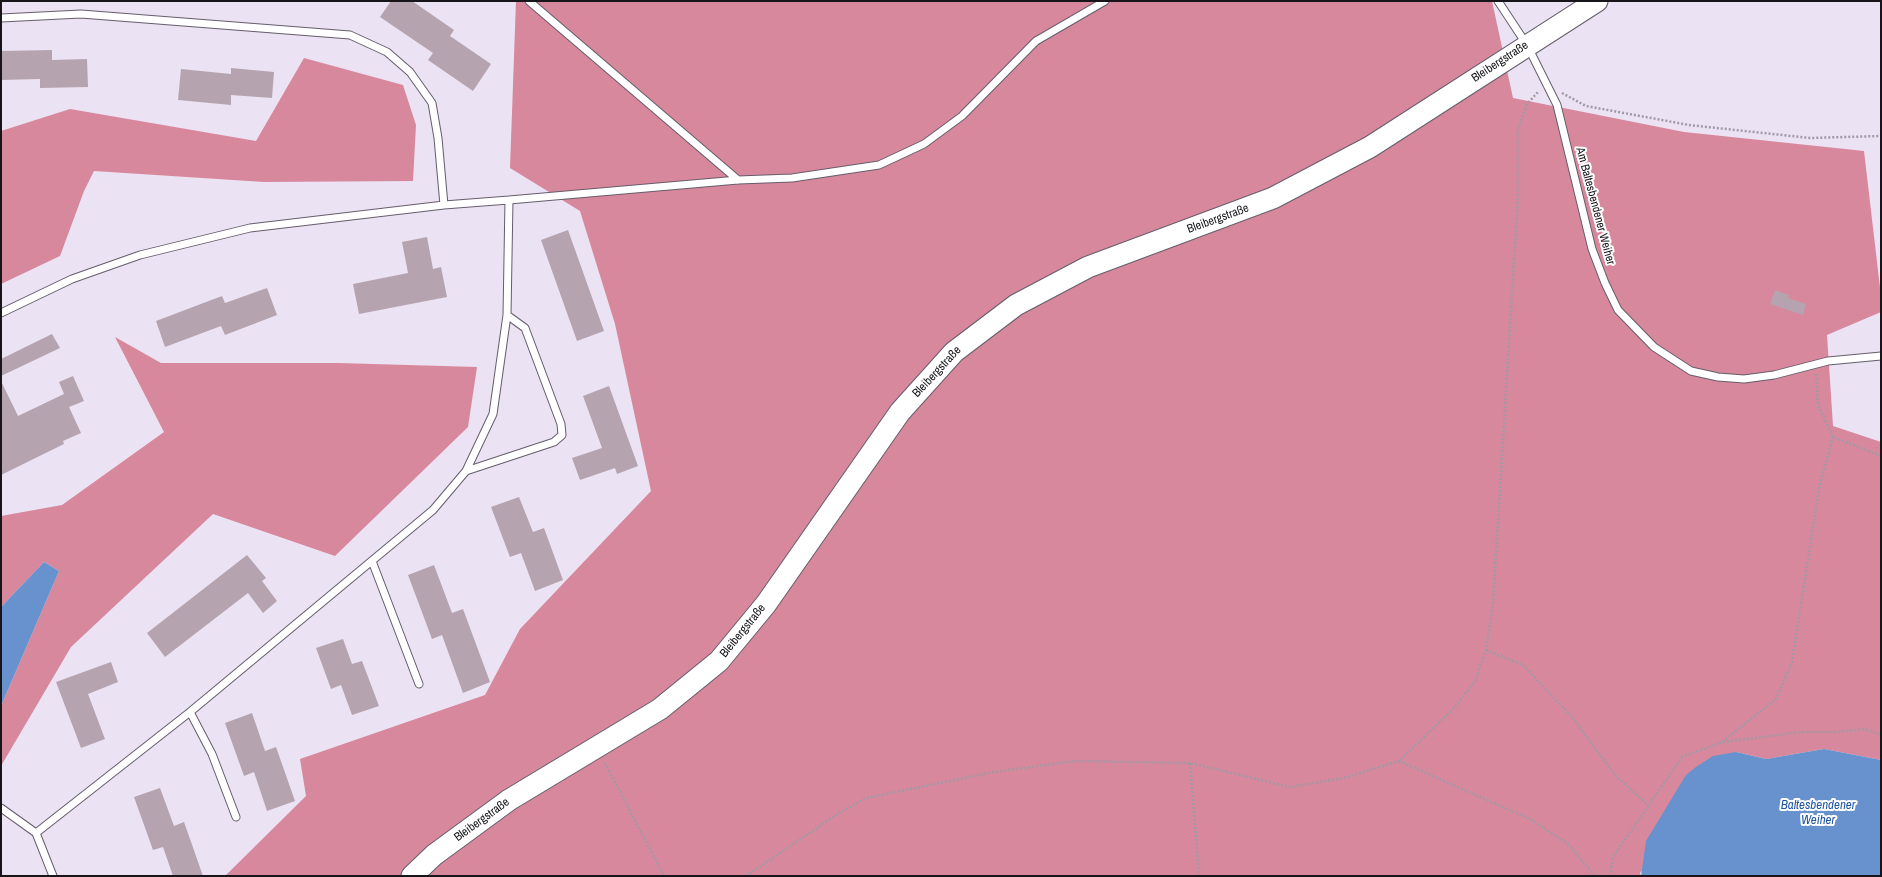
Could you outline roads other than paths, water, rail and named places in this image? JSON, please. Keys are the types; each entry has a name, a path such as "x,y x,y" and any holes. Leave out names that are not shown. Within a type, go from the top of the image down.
{"street":[{"name":"Bleibergstraße","path":"412,876 434,855 509,800 660,709 718,661 766,604 900,412 954,352 1016,305 1088,267 1274,198 1370,148 1597,1"}],"lane":[{"path":"529,1 738,180"},
{"path":"1,314 72,279 140,255 250,228 444,205 738,180 792,178 879,165 924,144 962,116 1036,41 1105,1"},
{"name":"Am Baltesbendener Weiher","path":"1498,1 1527,45 1557,106 1592,249 1605,283 1618,310 1654,347 1691,370 1718,377 1744,379 1774,375 1816,363 1881,356"},
{"path":"1,18 81,14 350,36 387,52 410,72 432,102 438,138 444,205"},
{"path":"36,834 190,712 433,510 466,471 493,414 507,314 509,200"},
{"path":"466,471 554,442 562,435 561,424 525,328 507,314"},
{"path":"372,561 419,684"},
{"path":"190,712 212,754 236,817"},
{"path":"1,808 36,834 53,876"}],"water":[{"path":"44,562 59,571 1,706 1,607"},
{"name":"Baltesbendener Weiher","path":"1824,749 1881,760 1881,876 1641,876 1646,841 1686,775 1696,767 1713,756 1736,752 1766,759"}]}
